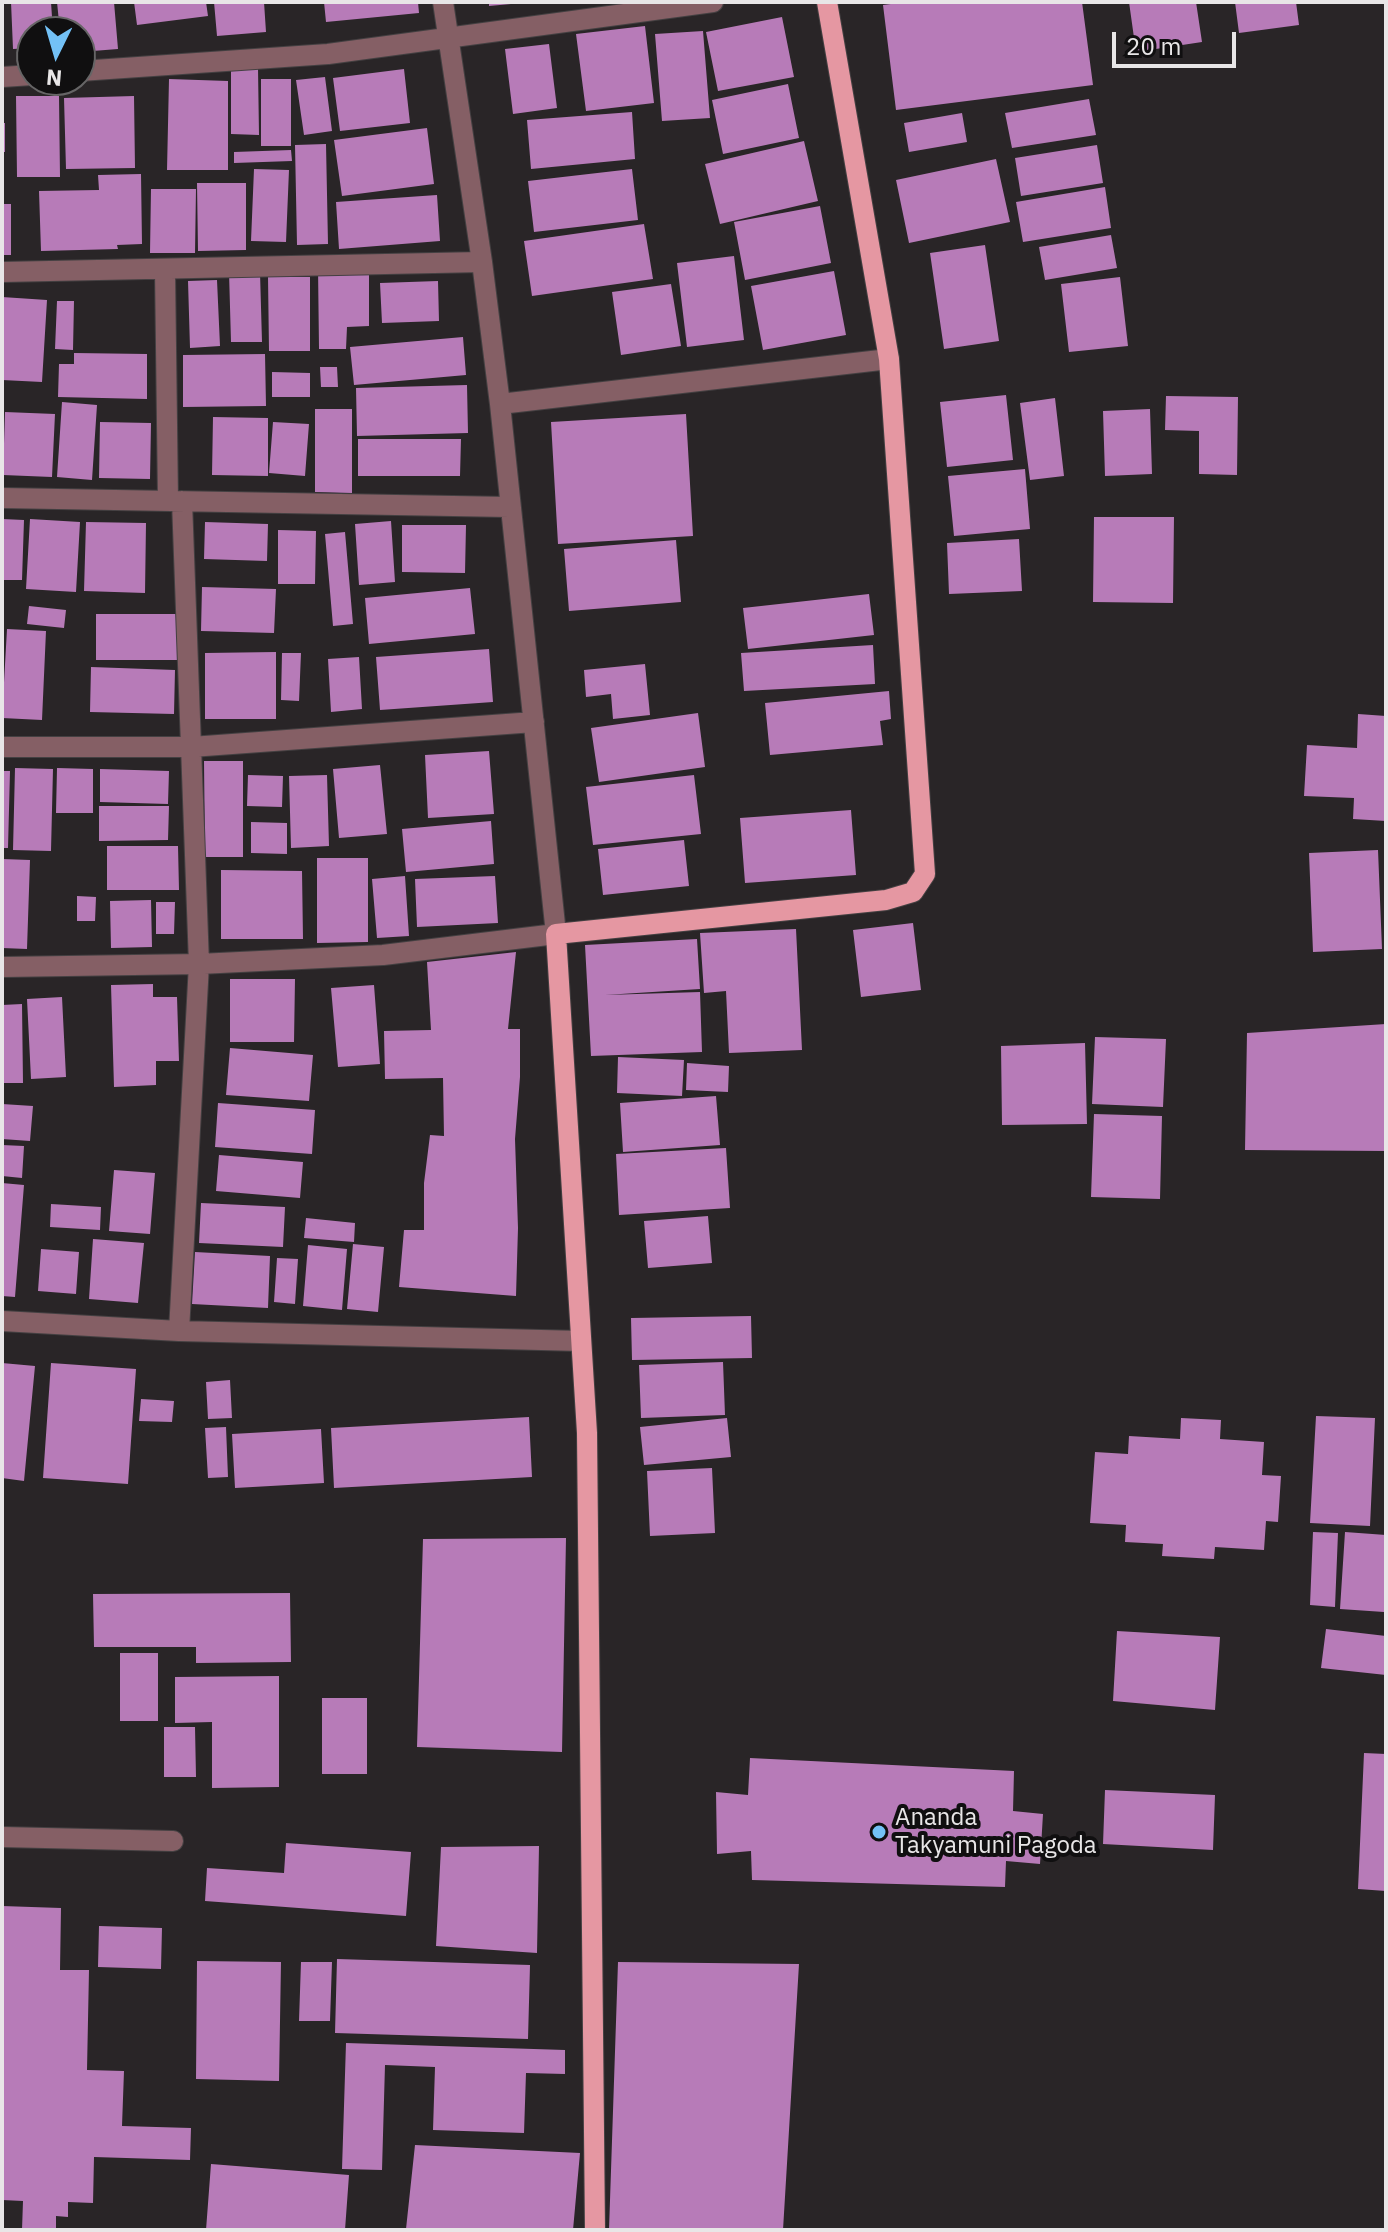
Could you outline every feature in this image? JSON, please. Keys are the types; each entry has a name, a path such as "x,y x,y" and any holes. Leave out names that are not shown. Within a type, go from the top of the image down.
{"main road":[{"path":"595,2230 587,1433 556,934 886,900 913,892 925,874 889,359 827,2"}],"street":[{"path":"2,967 199,964 383,955 556,934 500,404 443,2"},
{"path":"96,70 328,54 713,2"},
{"path":"2,272 482,262"},
{"path":"165,270 175,501 191,747 199,964 179,1331"},
{"path":"500,404 889,359"},
{"path":"2,498 509,507"},
{"path":"2,747 191,747 534,722"},
{"path":"2,1321 179,1331 581,1341"},
{"path":"2,1837 173,1841"}],"building":[{"path":"11,2 51,2 52,16 16,16 16,49 13,49"},
{"path":"57,2 114,2 118,49 96,51 96,16 58,16"},
{"path":"134,2 206,2 208,16 137,25"},
{"path":"214,2 264,2 266,32 217,36"},
{"path":"324,2 418,2 419,13 326,22"},
{"path":"489,2 511,2 511,4 489,6"},
{"path":"906,2 1082,2 1093,85 896,110 883,5"},
{"path":"1129,2 1196,2 1202,42 1136,52"},
{"path":"1235,2 1296,2 1299,25 1239,33"},
{"path":"782,17 794,77 718,91 706,32"},
{"path":"645,26 654,103 586,111 576,34"},
{"path":"703,31 710,118 662,121 655,34"},
{"path":"549,44 557,108 513,114 505,49"},
{"path":"231,68 258,68 259,135 231,134"},
{"path":"404,69 410,123 340,131 333,78"},
{"path":"325,77 332,131 304,135 296,80"},
{"path":"169,79 228,81 228,170 167,170"},
{"path":"261,79 291,79 291,146 261,146"},
{"path":"788,84 799,138 723,154 712,100"},
{"path":"16,96 59,96 60,177 17,177"},
{"path":"134,96 135,168 66,169 64,98"},
{"path":"1089,99 1096,135 1012,148 1005,113"},
{"path":"632,112 635,159 531,169 527,120"},
{"path":"962,113 967,142 909,152 904,123"},
{"path":"2,123 5,123 5,152 2,152"},
{"path":"427,128 434,184 342,196 334,140"},
{"path":"804,141 818,201 720,224 705,164"},
{"path":"326,144 328,244 297,245 295,145"},
{"path":"1097,145 1103,183 1021,196 1015,158"},
{"path":"291,150 292,161 234,163 234,152"},
{"path":"996,159 1010,222 909,243 896,180"},
{"path":"254,169 289,170 286,242 251,241"},
{"path":"632,169 638,220 534,232 528,181"},
{"path":"141,174 142,244 117,245 118,249 41,251 39,191 99,190 98,175"},
{"path":"197,183 246,183 246,250 198,251"},
{"path":"1105,187 1111,228 1023,242 1016,202"},
{"path":"151,189 196,189 195,253 150,253"},
{"path":"437,195 440,241 339,249 336,202"},
{"path":"2,204 11,204 11,255 2,255"},
{"path":"820,206 831,263 745,280 734,222"},
{"path":"644,224 653,279 532,296 524,241"},
{"path":"1111,235 1117,268 1045,280 1039,247"},
{"path":"985,245 999,341 944,349 930,253"},
{"path":"734,256 744,340 687,347 677,263"},
{"path":"318,267 369,267 369,326 347,327 346,349 319,349"},
{"path":"834,271 846,335 763,350 751,286"},
{"path":"229,272 260,272 262,342 231,342"},
{"path":"268,277 310,277 310,351 269,351"},
{"path":"1120,277 1128,346 1069,352 1061,284"},
{"path":"217,280 220,346 190,348 188,281"},
{"path":"438,281 439,321 382,323 380,283"},
{"path":"671,284 681,346 621,355 612,292"},
{"path":"2,297 47,300 42,382 2,380"},
{"path":"57,301 74,301 73,350 55,349"},
{"path":"463,337 466,375 354,385 350,347"},
{"path":"74,353 147,354 147,399 58,397 59,364 74,364"},
{"path":"265,354 266,406 183,407 183,355"},
{"path":"320,367 337,367 338,387 321,387"},
{"path":"272,372 310,373 310,397 272,397"},
{"path":"467,385 468,433 357,436 356,388"},
{"path":"1006,395 1013,460 947,467 940,402"},
{"path":"1166,396 1238,397 1237,475 1199,474 1199,431 1165,430"},
{"path":"1055,398 1064,476 1030,480 1020,403"},
{"path":"62,402 97,405 92,480 57,477"},
{"path":"315,409 352,409 352,493 315,492"},
{"path":"1150,409 1152,474 1105,476 1103,411"},
{"path":"5,412 55,414 52,477 3,475"},
{"path":"686,414 693,536 558,544 551,422"},
{"path":"213,417 268,418 268,476 212,475"},
{"path":"100,422 151,423 150,479 99,478"},
{"path":"273,422 309,424 305,476 269,473"},
{"path":"358,439 461,439 460,476 358,476"},
{"path":"1025,469 1030,529 954,536 948,476"},
{"path":"1094,517 1174,517 1173,603 1093,602"},
{"path":"2,519 24,520 22,580 2,580"},
{"path":"30,519 80,522 76,592 26,589"},
{"path":"391,521 395,582 359,585 355,524"},
{"path":"86,522 146,523 145,593 84,591"},
{"path":"205,522 268,524 267,561 204,559"},
{"path":"402,525 466,525 465,573 402,572"},
{"path":"278,530 316,531 315,584 278,584"},
{"path":"345,532 353,624 333,626 325,534"},
{"path":"1019,539 1022,591 949,594 947,543"},
{"path":"676,540 681,602 569,611 564,549"},
{"path":"202,587 276,589 274,633 201,631"},
{"path":"470,588 475,634 369,644 365,598"},
{"path":"869,594 874,635 748,649 743,608"},
{"path":"29,606 66,610 64,628 27,624"},
{"path":"96,614 182,614 183,660 96,660"},
{"path":"7,629 46,631 42,720 2,718"},
{"path":"873,645 875,684 744,691 741,653"},
{"path":"489,649 493,702 380,710 376,657"},
{"path":"276,652 276,719 205,719 205,653"},
{"path":"282,653 301,653 299,701 281,700"},
{"path":"359,657 362,709 331,712 328,659"},
{"path":"645,664 650,715 613,719 611,694 586,697 584,670"},
{"path":"91,667 175,670 174,714 90,712"},
{"path":"889,691 891,719 880,721 883,745 770,755 765,703"},
{"path":"698,713 705,767 599,782 591,728"},
{"path":"1358,714 1386,716 1386,821 1353,819 1354,798 1304,796 1307,745 1357,748"},
{"path":"489,751 494,814 428,818 425,755"},
{"path":"204,761 243,761 243,857 205,857"},
{"path":"380,765 387,834 339,838 333,769"},
{"path":"15,768 53,769 51,851 13,850"},
{"path":"57,768 93,769 93,813 56,813"},
{"path":"100,769 169,771 168,804 100,802"},
{"path":"2,771 10,771 8,848 2,848"},
{"path":"248,775 283,776 282,807 247,806"},
{"path":"327,775 329,846 291,848 289,776"},
{"path":"694,775 701,834 593,845 586,787"},
{"path":"99,806 169,806 168,840 99,841"},
{"path":"851,810 856,875 745,883 740,818"},
{"path":"491,821 494,864 406,872 402,829"},
{"path":"251,822 287,823 287,854 251,853"},
{"path":"684,840 689,886 603,895 598,849"},
{"path":"107,846 178,846 179,890 107,890"},
{"path":"1378,850 1382,949 1313,952 1309,853"},
{"path":"317,858 368,858 368,942 317,943"},
{"path":"2,859 30,860 27,949 2,948"},
{"path":"221,870 302,871 303,939 221,939"},
{"path":"405,876 409,936 377,938 372,879"},
{"path":"495,876 498,923 417,927 415,879"},
{"path":"77,896 96,897 95,921 77,921"},
{"path":"151,900 152,947 111,948 110,901"},
{"path":"156,902 175,902 174,934 156,934"},
{"path":"913,923 921,990 861,997 853,930"},
{"path":"796,929 802,1050 729,1053 726,991 704,993 700,933"},
{"path":"697,939 700,989 605,995 700,992 702,1052 591,1056 585,945"},
{"path":"516,952 508,1029 520,1029 515,1139 518,1228 516,1296 399,1287 404,1230 424,1230 424,1183 430,1135 444,1136 443,1078 385,1079 384,1031 431,1030 427,962"},
{"path":"230,979 295,979 294,1042 230,1042"},
{"path":"153,984 153,997 177,997 179,1061 156,1061 156,1085 114,1087 111,985"},
{"path":"374,985 380,1064 338,1067 331,988"},
{"path":"62,997 66,1077 31,1079 27,999"},
{"path":"22,1004 23,1083 2,1083 2,1005"},
{"path":"1386,1024 1386,1151 1245,1150 1247,1033"},
{"path":"1095,1037 1166,1039 1163,1107 1092,1104"},
{"path":"1085,1043 1087,1124 1002,1125 1001,1046"},
{"path":"230,1048 313,1055 309,1101 226,1095"},
{"path":"618,1057 684,1060 682,1096 617,1093"},
{"path":"687,1063 729,1066 728,1092 686,1090"},
{"path":"716,1096 720,1145 623,1152 620,1103"},
{"path":"218,1103 315,1110 312,1154 215,1147"},
{"path":"2,1104 33,1106 30,1141 2,1139"},
{"path":"1094,1114 1162,1116 1160,1199 1091,1197"},
{"path":"2,1145 24,1146 22,1178 2,1176"},
{"path":"726,1148 730,1208 619,1215 616,1154"},
{"path":"219,1155 303,1162 300,1198 216,1191"},
{"path":"114,1170 155,1173 150,1234 109,1231"},
{"path":"2,1183 24,1185 15,1297 2,1296"},
{"path":"201,1203 285,1207 283,1247 199,1243"},
{"path":"51,1204 101,1207 100,1230 50,1227"},
{"path":"708,1216 712,1263 648,1268 644,1221"},
{"path":"306,1218 355,1223 354,1242 304,1238"},
{"path":"93,1239 144,1243 138,1303 89,1299"},
{"path":"353,1244 384,1247 378,1312 347,1309"},
{"path":"308,1245 347,1249 342,1310 303,1306"},
{"path":"41,1249 79,1252 76,1294 38,1291"},
{"path":"195,1252 270,1256 268,1308 192,1304"},
{"path":"277,1258 298,1259 295,1304 274,1302"},
{"path":"751,1316 752,1358 632,1360 631,1318"},
{"path":"723,1362 725,1415 641,1418 639,1365"},
{"path":"2,1363 35,1366 24,1481 2,1478"},
{"path":"51,1363 136,1369 128,1484 43,1478"},
{"path":"230,1380 232,1418 208,1419 206,1382"},
{"path":"141,1399 174,1401 172,1422 139,1421"},
{"path":"1316,1416 1375,1418 1370,1526 1310,1523"},
{"path":"529,1417 532,1477 334,1488 331,1428"},
{"path":"727,1418 731,1457 644,1465 640,1427"},
{"path":"1181,1418 1221,1420 1220,1439 1264,1442 1262,1475 1281,1476 1278,1522 1266,1521 1264,1550 1215,1547 1214,1559 1162,1556 1163,1544 1125,1542 1126,1525 1090,1523 1095,1452 1128,1454 1129,1436 1180,1439"},
{"path":"226,1427 228,1477 208,1478 205,1428"},
{"path":"321,1429 324,1483 235,1488 232,1434"},
{"path":"712,1468 715,1533 650,1536 647,1471"},
{"path":"1313,1532 1338,1533 1335,1607 1310,1605"},
{"path":"1345,1532 1386,1535 1384,1612 1340,1609"},
{"path":"566,1538 562,1752 417,1747 423,1539"},
{"path":"290,1593 291,1662 196,1663 196,1647 94,1647 93,1594"},
{"path":"1326,1629 1386,1636 1386,1675 1321,1668"},
{"path":"1117,1631 1220,1637 1215,1710 1113,1701"},
{"path":"120,1653 158,1653 158,1721 120,1721"},
{"path":"279,1676 279,1787 212,1788 212,1722 175,1723 175,1677"},
{"path":"322,1698 367,1698 367,1774 322,1774"},
{"path":"164,1727 195,1727 196,1777 164,1777"},
{"path":"1364,1753 1386,1754 1386,1891 1358,1889"},
{"name":"Ananda Takyamuni Pagoda","path":"750,1758 1014,1771 1013,1811 1043,1814 1040,1864 1006,1861 1005,1887 752,1880 751,1851 717,1854 716,1792 748,1795"},
{"path":"1105,1790 1215,1795 1213,1850 1103,1844"},
{"path":"286,1843 411,1852 406,1916 205,1901 207,1868 284,1873"},
{"path":"539,1846 537,1953 436,1946 441,1847"},
{"path":"2,1906 61,1908 60,1970 89,1970 87,2070 124,2071 122,2126 191,2128 190,2160 94,2157 93,2203 68,2202 68,2217 56,2216 56,2230 22,2230 23,2201 2,2200"},
{"path":"99,1926 162,1928 161,1969 98,1967"},
{"path":"337,1959 530,1965 528,2039 335,2033"},
{"path":"197,1961 281,1962 279,2081 196,2079"},
{"path":"301,1962 332,1962 330,2021 299,2021"},
{"path":"618,1962 799,1964 783,2230 609,2230"},
{"path":"346,2043 565,2050 565,2074 526,2073 524,2133 433,2130 435,2067 385,2065 382,2170 342,2169"},
{"path":"415,2145 580,2153 573,2230 406,2229"},
{"path":"211,2164 349,2175 345,2230 206,2230"}],"place":[{"name":"Ananda Takyamuni Pagoda","path":"879,1832"}]}
